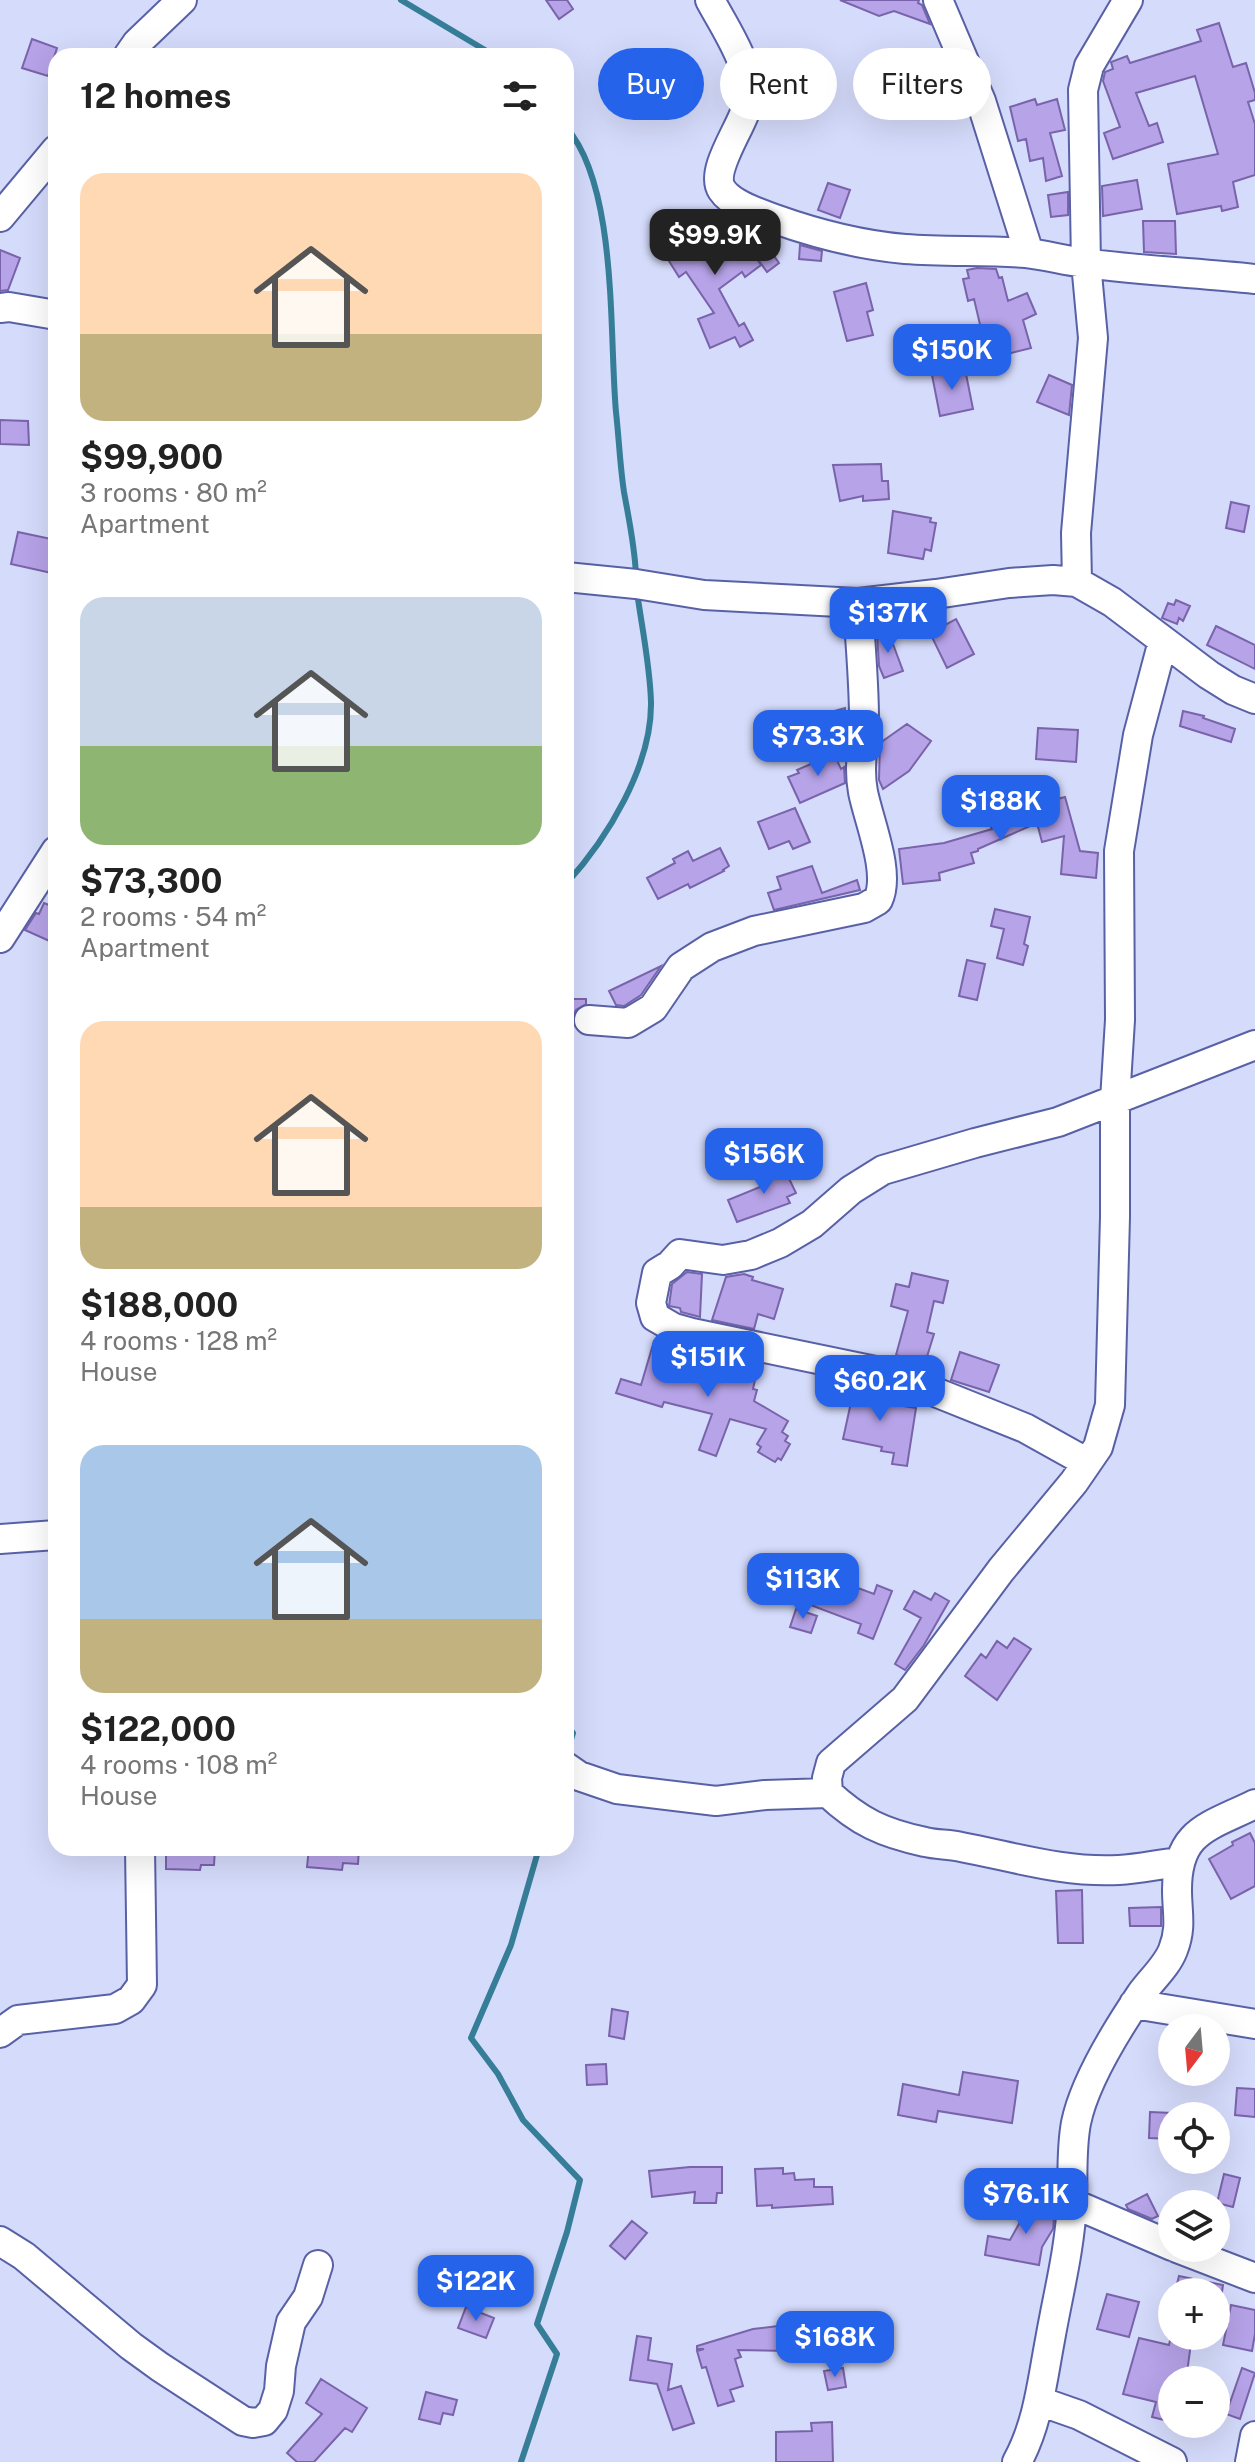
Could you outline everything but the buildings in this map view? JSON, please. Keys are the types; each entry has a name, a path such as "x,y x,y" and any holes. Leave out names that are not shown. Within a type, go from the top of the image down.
{"street":[{"path":"134,48 182,0"},
{"path":"710,0 750,84 748,104 718,178 722,190 757,212 804,230 903,249 1029,253 1086,263 1255,279"},
{"path":"938,0 981,101 1029,253"},
{"path":"1077,582 1076,533 1093,338 1086,263 1083,90 1089,66 1128,0"},
{"path":"0,217 48,160"},
{"path":"0,308 48,314"},
{"path":"574,578 704,595 858,603 1009,583 1077,582 1112,602 1209,675 1255,699"},
{"path":"589,1020 628,1023 653,1008 681,967 712,947 754,931 864,908 878,900 882,883 860,762 864,702 858,603"},
{"path":"1163,641 1138,735 1119,851 1120,1020 1115,1100 1110,1405 1098,1447 905,1699 831,1763 827,1778 828,1793 866,1823 926,1842 1075,1869 1120,1870 1180,1862"},
{"path":"0,938 48,863"},
{"path":"1086,1462 1025,1428 880,1372 674,1328 655,1317 651,1303 657,1273 680,1254 723,1260 751,1255 780,1243 812,1224 851,1190 883,1170 1058,1122 1255,1045"},
{"path":"0,1539 48,1536"},
{"path":"574,1773 617,1789 716,1801 765,1795 828,1793"},
{"path":"1017,2462 1030,2434 1039,2401 1063,2277 1072,2203 1076,2122 1109,2045 1134,2004 1173,1952 1180,1920 1177,1890 1180,1862 1187,1842 1255,1804"},
{"path":"0,2033 18,2020 115,2009 131,2000 142,1985 140,1856"},
{"path":"1134,2004 1255,2024"},
{"path":"1072,2203 1158,2240"},
{"path":"0,2241 24,2256 131,2346 223,2410 253,2423 264,2421 273,2410 291,2322 308,2297 318,2265"},
{"path":"1214,2262 1255,2278"},
{"path":"1039,2401 1079,2415 1172,2462"},
{"path":"1250,2462 1255,2436"}],"waterway":[{"path":"401,0 482,48"},
{"path":"574,139 583,153 595,186 603,223 621,462 636,576"},
{"path":"574,874 611,824 644,751 651,702 637,592"},
{"path":"521,2462 557,2354 537,2324 567,2232 580,2180 523,2120 498,2074 471,2038 511,1945 537,1856"}]}
